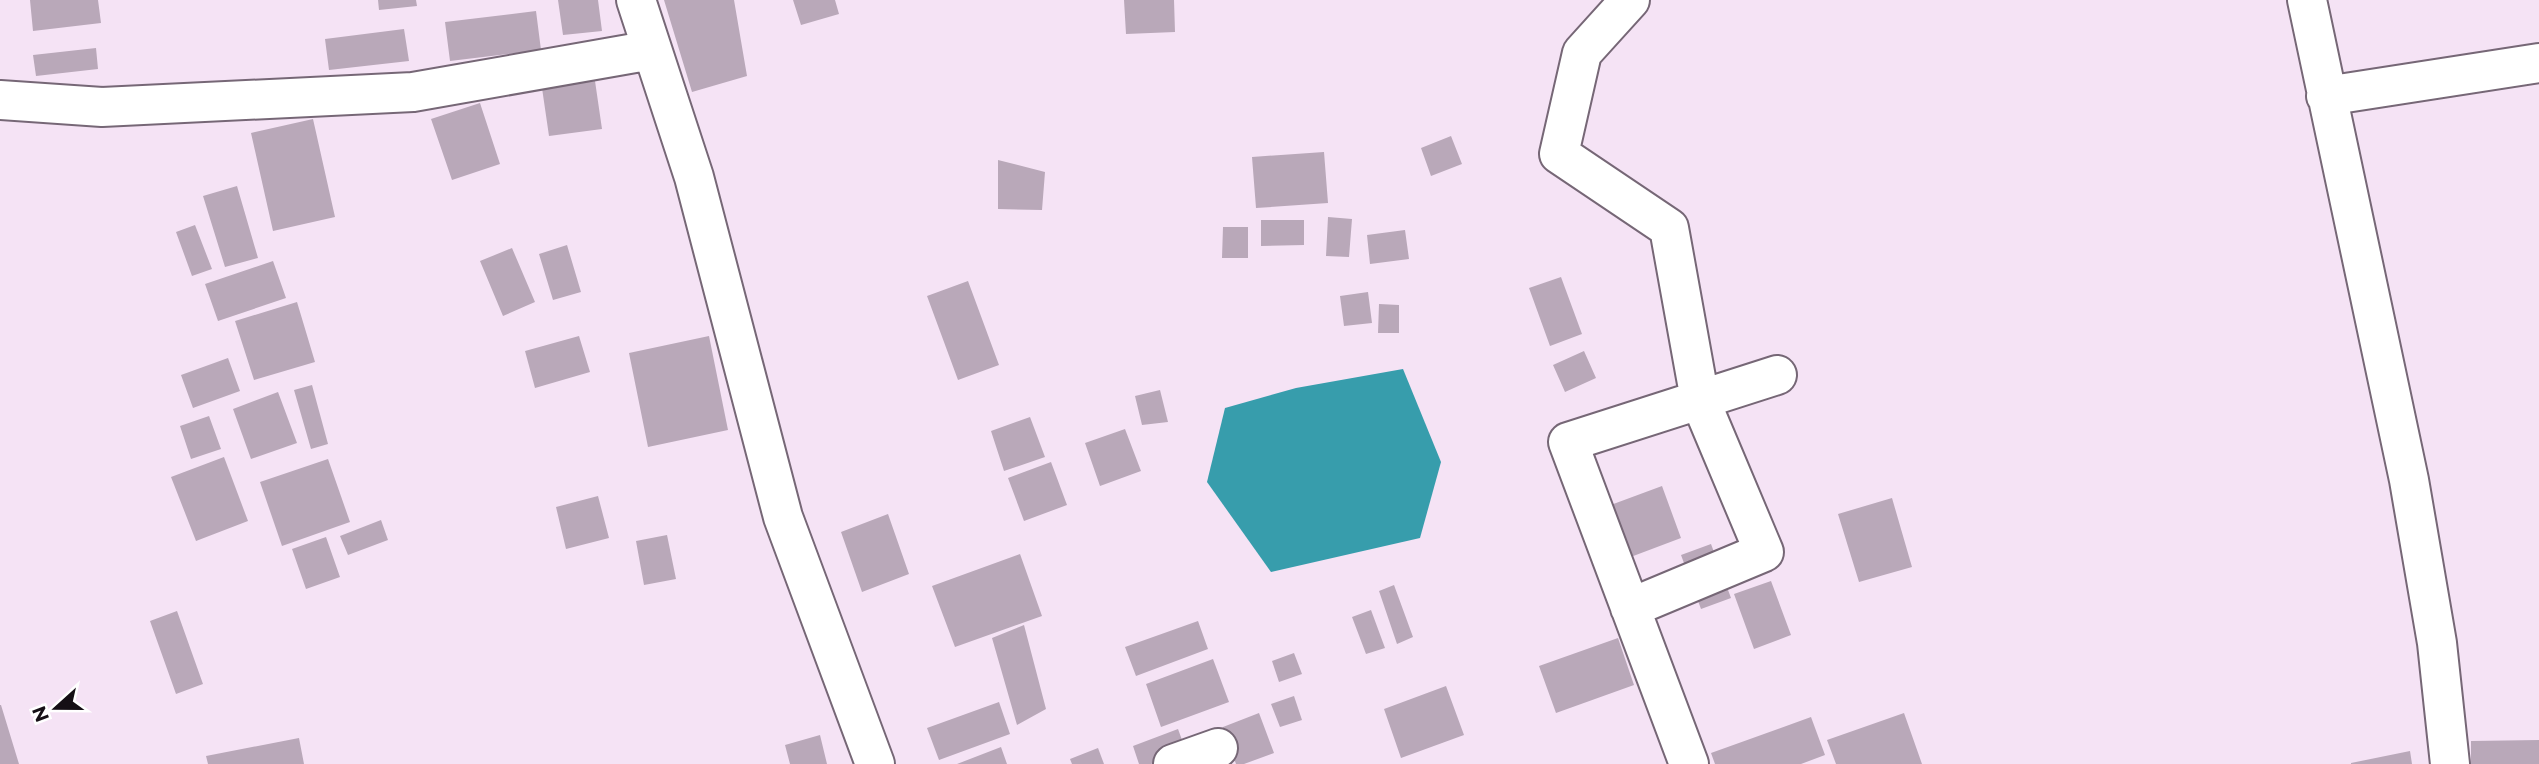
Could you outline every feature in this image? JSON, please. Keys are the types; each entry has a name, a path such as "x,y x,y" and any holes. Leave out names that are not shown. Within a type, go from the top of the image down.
{"street":[{"path":"636,0 694,177 783,517 875,764"},
{"path":"1630,0 1581,53 1559,154 1669,228 1700,400 1764,552 1630,608"},
{"path":"2306,0 2409,481 2437,643 2450,764"},
{"path":"0,100 102,107 413,92 652,50"},
{"path":"2326,96 2539,63"},
{"path":"1689,764 1568,442 1777,375"},
{"path":"1173,764 1218,748"}],"water":[{"path":"1403,369 1441,462 1420,538 1271,572 1207,482 1225,408 1296,388"}],"building":[{"path":"30,0 98,0 101,23 33,31"},
{"path":"378,0 416,0 417,6 379,10"},
{"path":"558,0 598,0 602,31 563,35"},
{"path":"664,0 734,0 747,76 692,92"},
{"path":"793,0 835,0 839,14 801,25"},
{"path":"1124,0 1174,0 1175,32 1126,34"},
{"path":"536,11 541,50 450,61 445,22"},
{"path":"404,29 409,61 329,70 325,39"},
{"path":"96,48 98,69 36,76 33,55"},
{"path":"595,81 602,129 549,136 542,88"},
{"path":"480,103 500,164 452,180 431,119"},
{"path":"313,119 335,217 273,231 251,133"},
{"path":"1451,136 1462,164 1431,176 1421,148"},
{"path":"1324,152 1328,203 1256,208 1252,157"},
{"path":"998,160 1045,172 1042,210 998,209"},
{"path":"237,186 258,258 225,267 203,196"},
{"path":"1328,217 1352,219 1349,257 1326,256"},
{"path":"1261,220 1304,220 1304,245 1261,246"},
{"path":"195,225 212,269 192,276 176,232"},
{"path":"1223,227 1248,227 1248,258 1222,258"},
{"path":"1405,230 1409,259 1370,264 1367,235"},
{"path":"567,245 581,292 553,300 539,254"},
{"path":"512,248 535,302 503,316 480,261"},
{"path":"273,261 286,298 218,321 205,284"},
{"path":"1561,277 1582,334 1550,346 1529,288"},
{"path":"968,281 999,365 958,380 927,296"},
{"path":"1368,292 1372,323 1344,326 1340,296"},
{"path":"297,302 315,362 254,380 235,321"},
{"path":"1379,304 1399,305 1399,333 1378,333"},
{"path":"579,336 590,372 535,388 525,351"},
{"path":"709,336 728,430 648,447 629,353"},
{"path":"1584,351 1596,378 1565,392 1553,365"},
{"path":"228,358 240,391 193,408 181,375"},
{"path":"312,385 328,444 311,449 294,390"},
{"path":"1160,390 1168,422 1142,425 1135,396"},
{"path":"278,392 297,443 251,459 233,409"},
{"path":"209,416 221,449 191,459 180,426"},
{"path":"1030,417 1045,457 1004,471 991,431"},
{"path":"1125,429 1141,471 1100,486 1085,443"},
{"path":"224,457 248,521 196,541 171,477"},
{"path":"328,459 350,522 282,546 260,482"},
{"path":"1051,462 1067,505 1024,521 1008,478"},
{"path":"1662,486 1681,538 1628,558 1608,506"},
{"path":"598,496 609,538 566,549 556,507"},
{"path":"1892,498 1912,567 1859,582 1838,514"},
{"path":"888,514 909,574 862,592 841,532"},
{"path":"381,520 388,540 348,555 340,536"},
{"path":"667,535 676,579 644,585 636,541"},
{"path":"326,537 340,577 306,589 292,549"},
{"path":"1711,544 1731,598 1701,609 1681,555"},
{"path":"1020,554 1042,616 955,647 932,586"},
{"path":"1771,581 1791,635 1754,649 1734,594"},
{"path":"1394,585 1413,637 1397,644 1379,591"},
{"path":"1371,610 1385,648 1366,654 1352,617"},
{"path":"177,611 203,684 176,694 150,621"},
{"path":"1198,621 1208,649 1136,676 1125,647"},
{"path":"1024,625 1046,709 1017,725 992,638"},
{"path":"1618,638 1634,685 1556,713 1539,666"},
{"path":"1294,653 1302,674 1279,682 1272,661"},
{"path":"1213,659 1229,702 1161,727 1146,684"},
{"path":"1446,686 1464,735 1401,758 1384,709"},
{"path":"1294,696 1302,720 1280,727 1271,704"},
{"path":"999,702 1010,734 939,760 927,728"},
{"path":"1,705 19,764 0,764"},
{"path":"1259,713 1274,753 1244,764 1236,764 1223,727"},
{"path":"1904,713 1922,764 1836,764 1827,740"},
{"path":"1811,717 1825,755 1801,764 1715,764 1711,753"},
{"path":"1178,729 1186,751 1151,764 1139,764 1133,746"},
{"path":"820,735 827,764 790,764 785,745"},
{"path":"299,738 304,764 208,764 206,756"},
{"path":"2539,740 2539,764 2471,764 2471,741"},
{"path":"1001,747 1007,764 957,764"},
{"path":"1098,748 1104,764 1072,764 1070,759"},
{"path":"2410,751 2412,764 2351,764 2351,763"}]}
